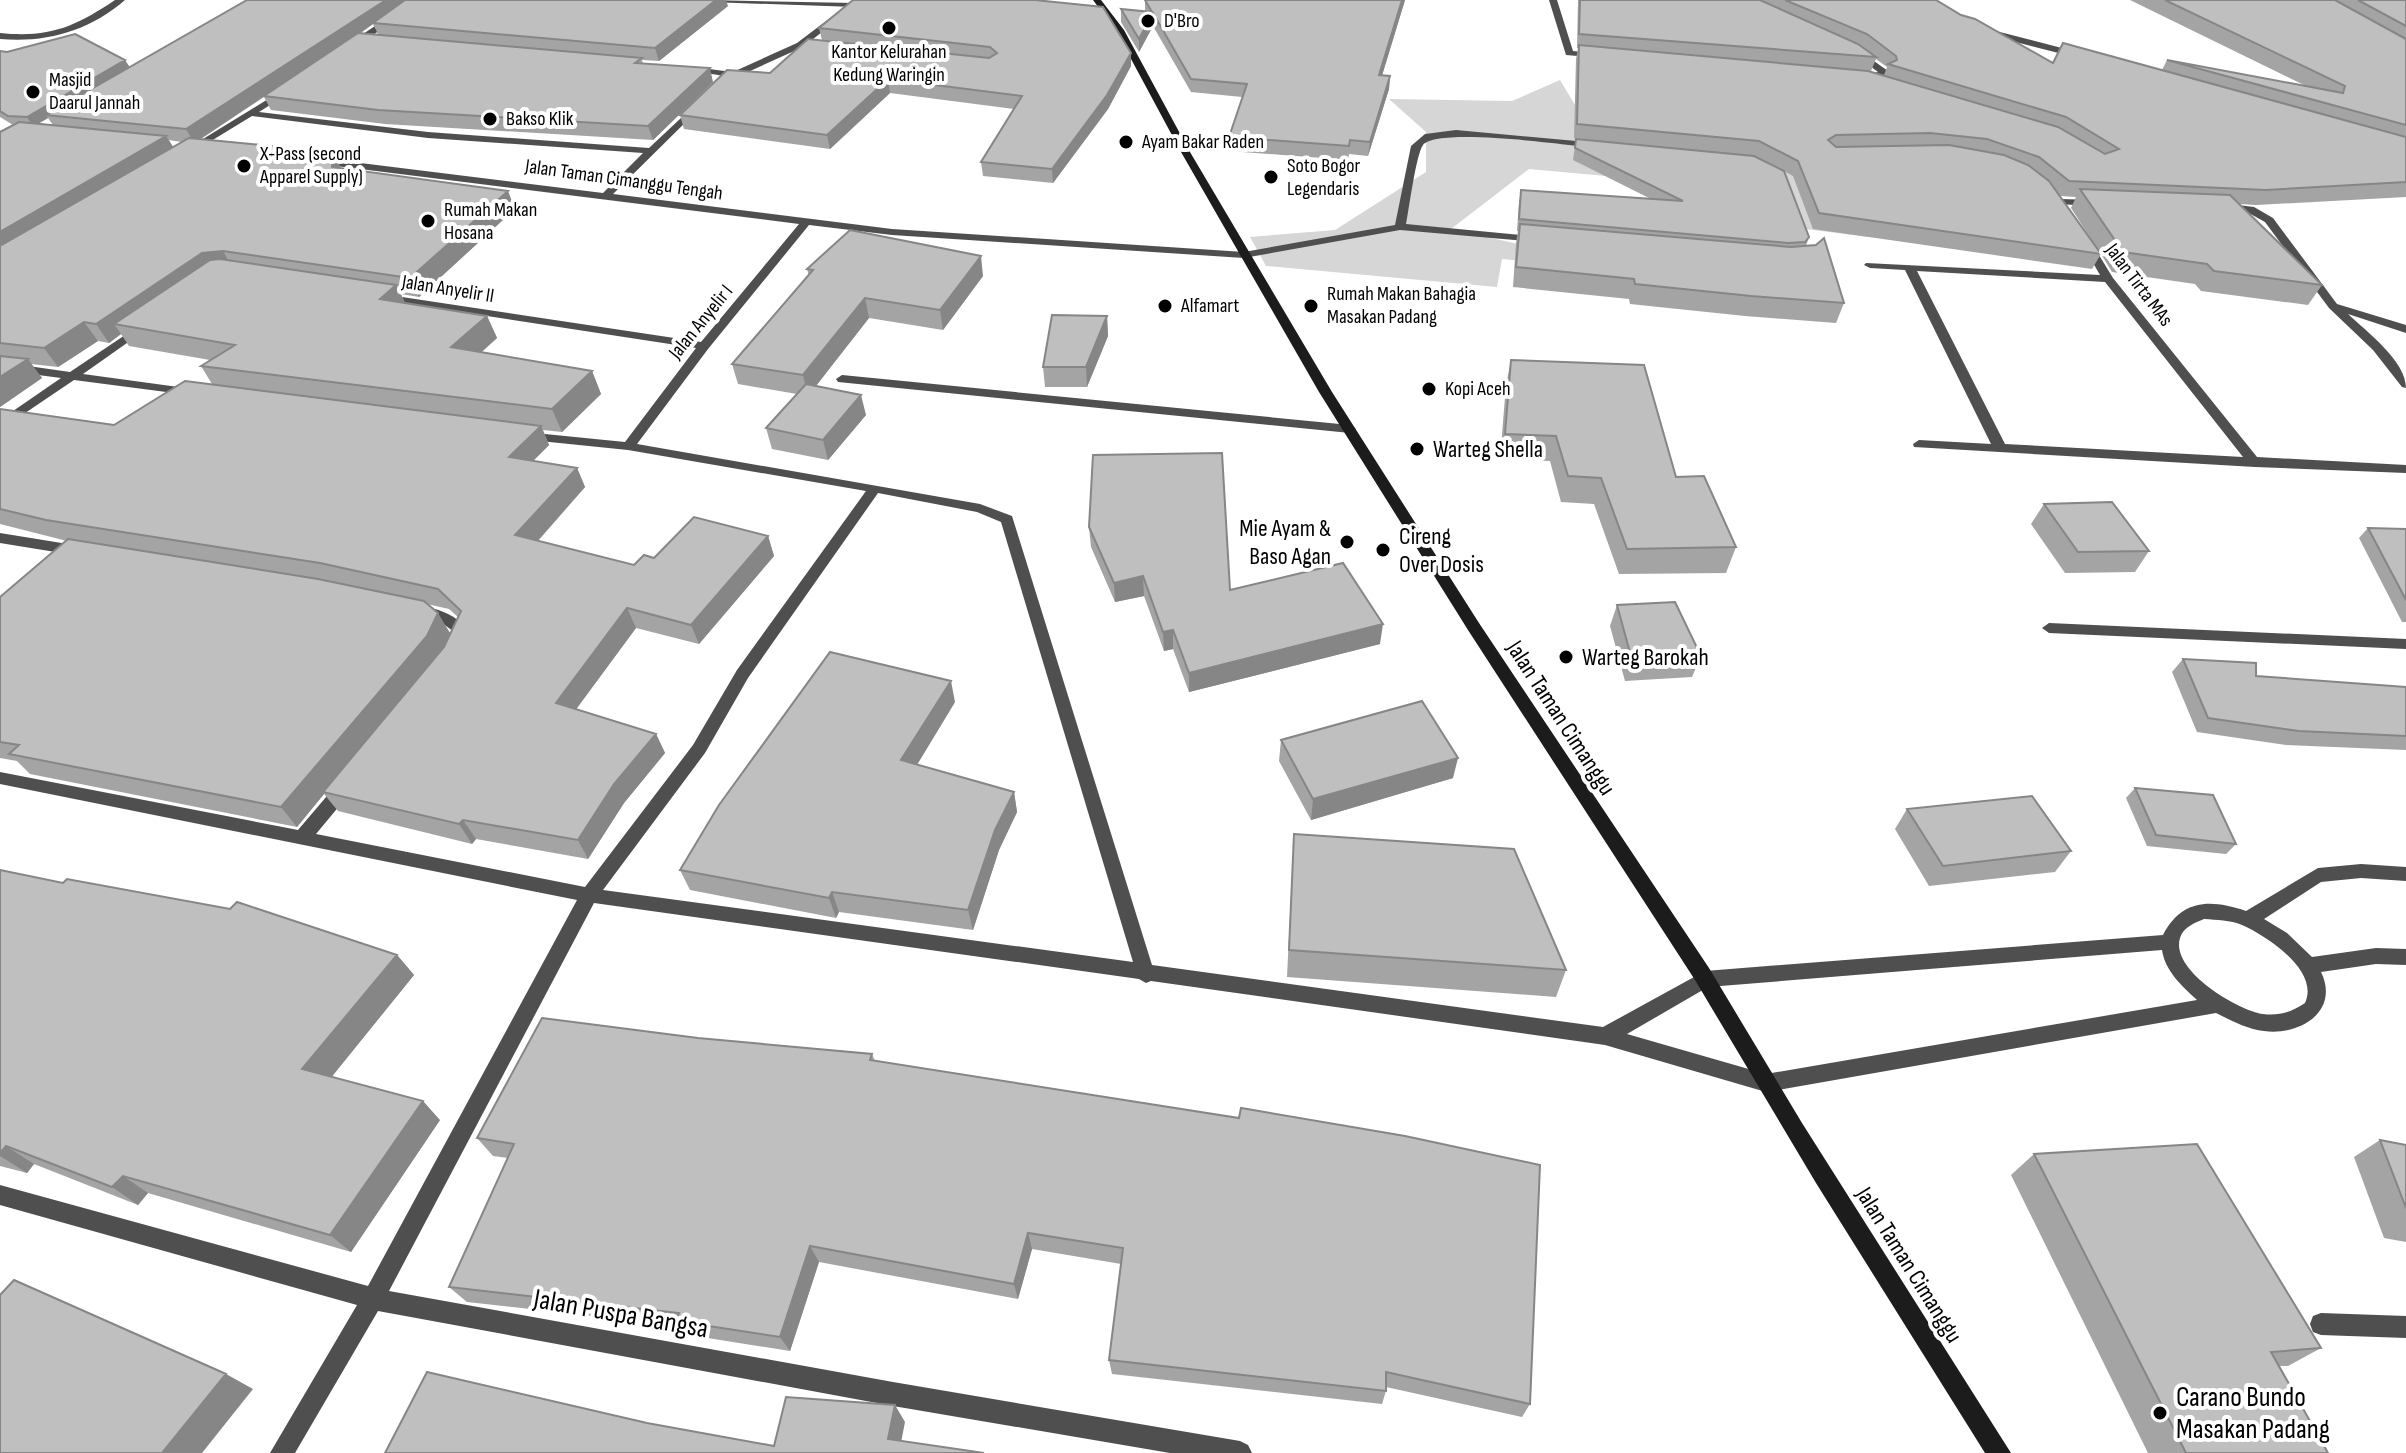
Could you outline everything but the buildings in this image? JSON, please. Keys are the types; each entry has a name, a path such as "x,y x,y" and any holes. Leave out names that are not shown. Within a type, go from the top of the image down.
{"street":[{"path":"0,36 23,39 69,33 121,0"},
{"path":"336,56 420,0"},
{"path":"709,0 854,3 879,0"},
{"name":"Jalan Taman Cimanggu","path":"1097,0 1120,30 1244,255 1350,429 1572,782 1705,979 1766,1083 1999,1453"},
{"path":"1553,0 1569,53 1615,57"},
{"path":"719,85 731,74 800,45 854,3"},
{"path":"1974,28 2089,58"},
{"path":"359,40 375,41"},
{"path":"800,45 814,47"},
{"path":"1844,47 1885,73 1864,79"},
{"path":"684,70 731,74"},
{"path":"1848,78 1879,84"},
{"path":"191,150 254,114 301,81"},
{"path":"607,194 708,96"},
{"path":"254,114 428,135 651,151"},
{"path":"1400,227 1416,146 1428,136 1456,133 1612,147"},
{"path":"177,153 191,150 219,152"},
{"name":"Jalan Taman Cimanggu Tengah","path":"303,159 607,194 805,223 1244,255 1400,227 1553,241"},
{"path":"2050,194 2061,202 2069,215"},
{"path":"2061,202 2104,203"},
{"path":"2204,206 2250,209 2269,220 2333,306 2377,347 2406,384"},
{"name":"Jalan Anyelir I","path":"628,446 704,346 805,223"},
{"name":"Jalan Tirta MAs","path":"2077,228 2108,279 2255,463"},
{"path":"1870,265 2108,279"},
{"path":"1909,267 2000,448"},
{"name":"Jalan Anyelir II","path":"367,294 704,346"},
{"path":"2333,306 2406,329"},
{"path":"0,426 151,322"},
{"path":"0,366 206,395"},
{"path":"842,379 1350,429"},
{"path":"509,434 628,446 875,488 980,508 1007,519 1146,975"},
{"path":"1919,444 2406,469"},
{"path":"282,1453 373,1299 589,895 699,749 742,674 875,488"},
{"path":"0,538 91,552"},
{"path":"402,607 442,615 462,631 453,651"},
{"path":"2049,628 2406,644"},
{"path":"0,778 589,895 1146,975 1605,1036 1766,1083 2216,1005"},
{"path":"301,839 350,780"},
{"path":"2248,919 2318,875 2361,871 2406,874"},
{"path":"2202,911 2225,912 2248,919 2283,939 2307,966 2316,982 2317,999 2311,1011 2299,1020 2260,1022 2216,1005 2191,985 2175,963 2169,942 2173,928 2185,917 2202,911"},
{"path":"1605,1036 1705,979 2169,942"},
{"path":"2307,966 2376,956 2406,957"},
{"name":"Jalan Puspa Bangsa","path":"0,1195 373,1299 893,1394 1240,1453"},
{"path":"2321,1324 2406,1327"}],"shaded area":[{"path":"1560,80 1575,105 1824,151 1868,237 1790,227 1694,184 1529,169 1451,229 1607,264 1612,269 1502,259 1497,287 1266,266 1250,237 1335,230 1426,172 1426,132 1389,99 1512,101"}],"place":[{"name":"D'Bro","path":"1148,21"},
{"name":"Kantor Kelurahan Kedung Waringin","path":"889,28"},
{"name":"Masjid Daarul Jannah","path":"33,92"},
{"name":"Bakso Klik","path":"490,119"},
{"name":"Ayam Bakar Raden","path":"1126,142"},
{"name":"X-Pass (second Apparel Supply)","path":"244,166"},
{"name":"Soto Bogor Legendaris","path":"1271,177"},
{"name":"Rumah Makan Hosana","path":"428,221"},
{"name":"Alfamart","path":"1165,306"},
{"name":"Rumah Makan Bahagia Masakan Padang","path":"1311,306"},
{"name":"Kopi Aceh","path":"1429,389"},
{"name":"Warteg Shella","path":"1417,449"},
{"name":"Mie Ayam & Baso Agan","path":"1347,542"},
{"name":"Cireng Over Dosis","path":"1383,550"},
{"name":"Warteg Barokah","path":"1566,657"},
{"name":"Carano Bundo Masakan Padang","path":"2160,1413"}]}
